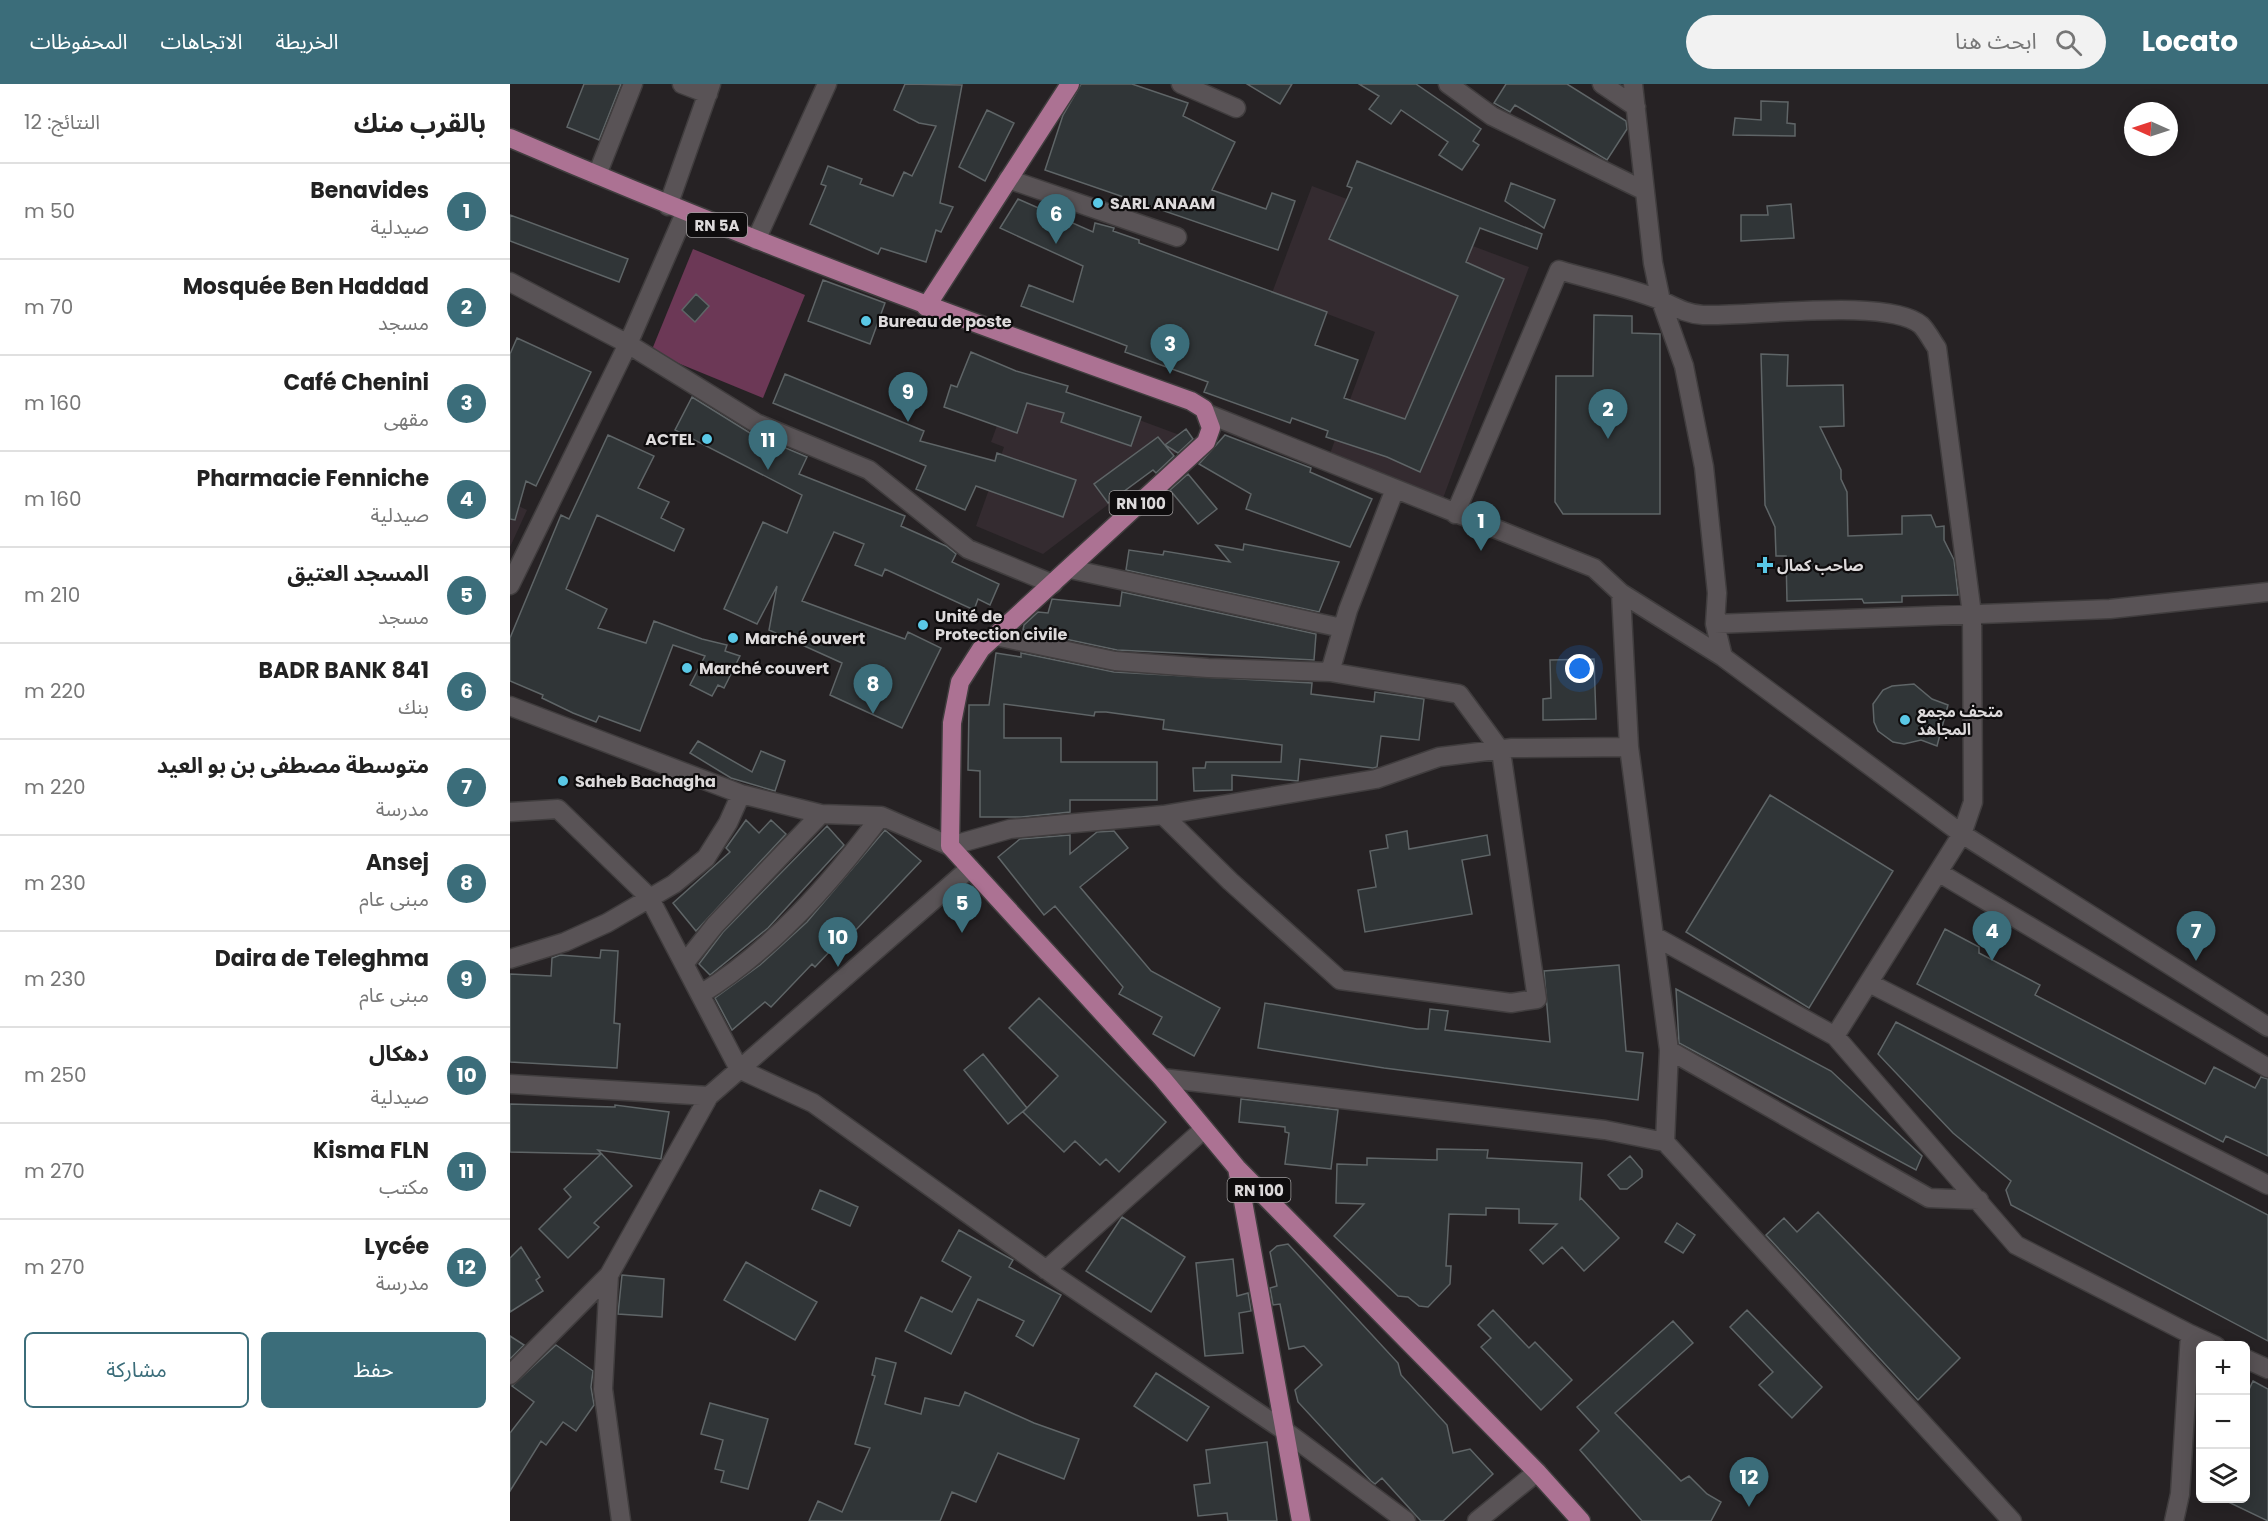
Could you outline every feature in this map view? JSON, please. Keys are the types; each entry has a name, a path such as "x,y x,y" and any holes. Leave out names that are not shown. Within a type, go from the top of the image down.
{"main road":[{"path":"1070,84 926,307 1198,404 1208,414"},
{"name":"RN 5A","path":"510,138 677,209 926,307"},
{"name":"RN 100","path":"1208,414 1211,428 1206,442 981,649 960,682 952,723 950,846 1162,1078 1237,1168 1537,1472 1581,1521"},
{"path":"1237,1168 1301,1521"}],"street":[{"path":"597,176 633,84"},
{"path":"510,585 628,344 677,209 710,89 682,84"},
{"path":"756,240 827,84"},
{"path":"1181,84 1236,108"},
{"path":"1448,84 1492,116 1646,191"},
{"path":"1602,84 1636,107"},
{"path":"1633,84 1653,263 1661,301 1684,366 1704,467 1717,593 1715,624 1723,657"},
{"path":"1008,180 1177,237"},
{"path":"1455,514 1559,270 1661,301 1678,311 1703,315 1847,309 1890,314 1920,324 1937,348 1972,614 1973,802 1962,834 1835,1036"},
{"path":"510,282 628,344 756,423 869,470 968,549 1053,584"},
{"path":"1208,414 1594,568 1621,593 1723,657 1962,834 2268,1027"},
{"path":"1330,672 1342,628 1395,489"},
{"path":"1070,569 1342,628"},
{"path":"1715,624 2110,609 2268,592"},
{"path":"1621,593 1629,747 1669,1050 1665,1142"},
{"path":"995,636 1115,661 1208,668 1330,672 1459,694 1502,752 1537,999 1510,1003 1340,980 1230,881 1163,815"},
{"path":"510,706 741,794 821,814 881,816 950,846 1010,829 1163,815 1376,779 1439,757 1502,752 1512,748 1629,747"},
{"path":"510,959 565,942 607,923 674,884 706,858 728,823 741,794"},
{"path":"510,812 558,809 649,897 739,1069 813,1103 1046,1270 1285,1431 1406,1521"},
{"path":"684,964 715,925 821,814"},
{"path":"701,994 735,973 839,873 881,816"},
{"path":"510,1375 609,1275 709,1096 970,868"},
{"path":"1938,872 2268,1068"},
{"path":"1654,936 1835,1036 2016,1245 2205,1341"},
{"path":"1869,983 2268,1185"},
{"path":"1669,1050 1929,1198 1979,1200"},
{"path":"1162,1078 1605,1130 1665,1142 2012,1521"},
{"path":"510,1084 709,1096"},
{"path":"1046,1270 1204,1129"},
{"path":"609,1275 603,1389 621,1521"},
{"path":"2174,1521 2180,1494 2190,1334"},
{"path":"2250,1361 2268,1370"},
{"path":"1477,1521 1537,1472"}],"shaded area":[{"path":"1312,186 1529,267 1442,501 1328,459 1375,332 1272,293"},
{"path":"693,249 805,295 763,398 651,352"},
{"path":"1016,374 1193,440 1043,554 976,526 1004,447 991,442"},
{"path":"510,502 527,510 510,547"}],"building":[{"path":"584,84 621,84 599,140 567,127"},
{"path":"905,84 962,85 940,203 953,207 941,232 936,230 926,262 881,248 878,254 810,224 826,186 821,184 828,166 862,179 860,184 893,196 904,172 912,176 936,126 919,123 894,110"},
{"path":"1081,84 1132,84 1188,103 1183,116 1235,142 1212,190 1266,209 1272,193 1295,201 1278,250 1045,170 1063,115"},
{"path":"1247,84 1292,84 1280,104"},
{"path":"1359,84 1416,84 1481,129 1473,141 1479,145 1462,170 1439,155 1448,142 1401,110 1391,124 1369,109 1379,96"},
{"path":"1506,84 1567,84 1626,121 1627,129 1607,160 1515,105 1510,112 1494,103"},
{"path":"1761,101 1788,102 1787,123 1795,124 1795,136 1733,135 1735,118 1761,120"},
{"path":"987,110 1014,123 985,181 959,167"},
{"path":"1357,161 1542,234 1537,249 1480,228 1466,262 1504,279 1420,472 1387,457 1326,437 1328,431 1292,418 1290,423 1204,392 1208,382 1125,352 1127,346 1021,306 1029,285 1073,302 1083,266 1000,228 1018,199 1093,232 1095,223 1114,228 1113,231 1139,240 1139,243 1327,312 1315,345 1358,360 1344,398 1405,419 1458,296 1329,239 1352,188 1347,186"},
{"path":"1511,183 1555,200 1544,228 1505,201"},
{"path":"1791,204 1794,238 1741,241 1741,215 1768,215 1767,206"},
{"path":"510,215 628,259 619,282 510,241"},
{"path":"823,280 885,303 870,344 808,321"},
{"path":"696,294 709,306 695,322 682,310"},
{"path":"1594,315 1632,316 1632,333 1660,334 1660,514 1563,514 1555,502 1556,376 1593,376"},
{"path":"517,338 591,372 536,486 526,481 515,520 510,519 510,354"},
{"path":"971,352 1016,371 1068,386 1066,392 1141,417 1131,446 1061,422 1064,413 1027,403 1017,433 944,407 951,385 957,387"},
{"path":"1761,354 1788,355 1787,386 1843,385 1844,426 1820,427 1841,470 1841,479 1847,492 1848,536 1902,534 1902,516 1931,515 1936,527 1944,526 1944,540 1954,560 1958,595 1902,596 1902,602 1864,603 1862,599 1787,601 1786,556 1776,556 1775,527 1765,505"},
{"path":"785,374 924,431 920,441 995,461 997,453 1076,480 1063,517 976,486 965,510 916,489 926,466 773,403"},
{"path":"692,397 750,433 807,457 799,474 905,516 901,526 946,546 956,554 952,562 999,584 990,605 978,599 974,610 885,569 882,576 855,565 864,544 834,532 802,601 905,639 908,632 941,648 902,728 830,695 842,663 769,630 777,586 757,624 724,609 763,522 787,533 802,495 675,430"},
{"path":"1186,429 1193,439 1178,453 1165,445"},
{"path":"608,435 654,456 638,488 669,502 661,518 684,529 674,551 597,515 566,589 607,609 598,628 646,643 654,621 702,639 727,645 725,651 740,656 724,688 718,685 712,696 690,685 705,656 673,645 640,731 599,716 596,722 510,681 510,638 561,515 569,519"},
{"path":"1225,435 1311,468 1310,472 1372,499 1350,547 1246,509 1251,494 1199,464"},
{"path":"1158,437 1174,456 1156,473 1153,470 1108,503 1094,484"},
{"path":"1188,474 1217,509 1198,524 1170,490"},
{"path":"1244,544 1339,562 1319,612 1126,570 1129,550 1163,555 1164,551 1230,562 1216,545 1243,550"},
{"path":"1122,592 1316,634 1314,660 1117,650 1023,630 1024,625 1038,612 1048,613 1052,599 1120,606"},
{"path":"996,653 1021,657 1021,653 1114,672 1312,683 1311,694 1374,702 1375,692 1424,699 1419,740 1381,736 1377,767 1373,768 1300,759 1298,781 1232,775 1232,790 1194,791 1193,768 1205,768 1206,762 1281,762 1282,745 1163,729 1164,720 1106,712 1095,712 1094,716 1004,704 1004,738 1061,738 1061,762 1157,762 1157,800 1070,800 1070,812 1021,817 980,817 980,771 968,770 969,705 989,705"},
{"path":"1594,659 1596,719 1543,720 1543,699 1551,698 1550,660"},
{"path":"1914,684 1932,699 1948,705 1937,746 1921,740 1904,744 1893,742 1878,731 1874,722 1873,704 1883,690 1892,686"},
{"path":"698,741 752,772 761,751 785,761 775,791 731,778 690,753"},
{"path":"1770,795 1893,871 1809,1008 1686,932"},
{"path":"746,820 759,833 771,820 786,834 696,931 673,903 730,852 726,848"},
{"path":"827,826 844,845 768,928 710,975 699,964 723,932"},
{"path":"885,830 921,861 835,952 832,949 815,967 812,964 771,1007 765,1002 732,1030 715,998 760,965 807,922"},
{"path":"1114,831 1128,848 1080,887 1151,971 1220,1008 1194,1056 1153,1034 1162,1017 1119,994 1123,987 1055,906 1044,915 998,857 1020,839 1070,835 1070,854 1097,832"},
{"path":"1407,831 1409,849 1487,835 1490,855 1462,860 1472,914 1365,932 1358,890 1376,887 1370,851 1388,848 1386,835"},
{"path":"1945,929 1979,947 1979,953 2040,985 2035,995 2205,1084 2214,1067 2255,1088 2261,1077 2268,1079 2268,1156 2226,1136 2223,1142 1917,984"},
{"path":"601,950 618,951 614,1023 620,1024 617,1068 510,1062 510,974 551,976 552,958 560,955 600,958"},
{"path":"1619,965 1626,1051 1643,1053 1638,1100 1384,1068 1258,1048 1265,1003 1417,1029 1428,1029 1430,1009 1448,1011 1445,1030 1550,1042 1544,971"},
{"path":"1676,989 1831,1071 1922,1156 1916,1170 1679,1043"},
{"path":"1039,998 1166,1122 1119,1172 1106,1159 1100,1165 1075,1141 1064,1152 1023,1112 1058,1076 1009,1028"},
{"path":"1896,1022 2268,1215 2268,1341 2011,1205 2006,1190 2011,1181 1953,1133 1878,1054"},
{"path":"983,1054 1027,1108 1008,1124 964,1070"},
{"path":"1241,1099 1338,1110 1331,1169 1285,1164 1289,1133 1285,1132 1285,1127 1239,1122"},
{"path":"510,1104 615,1107 615,1105 669,1112 661,1159 598,1150 632,1186 594,1223 599,1227 568,1258 539,1229 571,1197 564,1189 601,1154 510,1152"},
{"path":"1437,1149 1488,1150 1487,1158 1582,1163 1580,1199 1619,1238 1584,1271 1562,1247 1543,1264 1530,1250 1557,1224 1519,1223 1519,1209 1486,1208 1486,1215 1449,1214 1446,1266 1451,1266 1450,1284 1428,1307 1419,1306 1408,1297 1398,1296 1334,1236 1364,1204 1336,1203 1337,1164 1367,1165 1367,1158 1437,1160"},
{"path":"1630,1156 1642,1170 1642,1177 1627,1189 1620,1189 1608,1175"},
{"path":"820,1190 858,1207 850,1226 812,1209"},
{"path":"1818,1212 1960,1358 1918,1400 1766,1235 1784,1218 1797,1232"},
{"path":"1122,1217 1185,1257 1151,1312 1086,1271"},
{"path":"1677,1223 1695,1235 1683,1253 1665,1242"},
{"path":"959,1230 1013,1260 1009,1267 1061,1295 1033,1346 1016,1336 1024,1321 978,1299 951,1354 905,1331 921,1297 952,1312 971,1277 942,1261"},
{"path":"1288,1244 1398,1363 1401,1375 1447,1425 1453,1453 1470,1449 1493,1474 1443,1521 1421,1521 1382,1478 1375,1484 1371,1481 1298,1402 1295,1390 1322,1365 1304,1346 1289,1349 1280,1304 1273,1305 1270,1288 1277,1286 1270,1252 1277,1246"},
{"path":"521,1247 540,1277 536,1280 543,1291 510,1312 510,1258"},
{"path":"1233,1259 1237,1296 1248,1293 1251,1311 1239,1313 1243,1353 1205,1356 1196,1263"},
{"path":"746,1262 817,1302 795,1340 724,1300"},
{"path":"622,1275 664,1279 662,1317 618,1314"},
{"path":"1493,1310 1529,1348 1535,1342 1572,1380 1541,1410 1481,1347 1491,1338 1478,1325"},
{"path":"1747,1310 1822,1387 1792,1418 1759,1385 1773,1372 1730,1327"},
{"path":"1673,1321 1693,1343 1615,1413 1681,1481 1689,1476 1707,1494 1721,1502 1711,1521 1642,1521 1580,1450 1599,1431 1577,1407"},
{"path":"510,1336 524,1345 510,1359"},
{"path":"556,1345 593,1371 591,1387 594,1405 576,1431 563,1422 546,1445 541,1441 510,1491 510,1433 534,1402 512,1386"},
{"path":"876,1358 896,1363 885,1404 921,1414 925,1398 959,1406 965,1392 1034,1423 1079,1439 1064,1479 998,1453 976,1502 952,1492 940,1521 809,1521 818,1501 842,1512 870,1448 855,1444 875,1376 872,1375"},
{"path":"1156,1373 1209,1407 1187,1441 1134,1406"},
{"path":"2253,1381 2268,1389 2268,1521 2230,1503 2250,1503 2250,1387"},
{"path":"710,1403 768,1419 748,1489 721,1482 724,1471 715,1469 723,1440 701,1434"},
{"path":"1267,1442 1277,1521 1228,1521 1227,1513 1198,1516 1194,1485 1210,1483 1206,1450"}],"place":[{"name":"SARL ANAAM","path":"1098,203"},
{"name":"BADR BANK 841","path":"1056,244"},
{"name":"Bureau de poste","path":"866,321"},
{"name":"Café Chenini","path":"1170,374"},
{"name":"Daira de Teleghma","path":"908,422"},
{"name":"ACTEL","path":"707,439"},
{"name":"Mosquée Ben Haddad","path":"1608,439"},
{"name":"Kisma FLN","path":"768,470"},
{"name":"Benavides","path":"1481,551"},
{"name":"صاحب كمال","path":"1765,565"},
{"name":"Unité de Protection civile","path":"923,625"},
{"name":"Marché ouvert","path":"733,638"},
{"name":"Marché couvert","path":"687,668"},
{"name":"Ansej","path":"873,714"},
{"name":"متحف مجمع المجاهد","path":"1905,720"},
{"name":"Saheb Bachagha","path":"563,781"},
{"name":"المسجد العتيق","path":"962,933"},
{"name":"Pharmacie Fenniche","path":"1992,961"},
{"name":"متوسطة مصطفى بن بو العيد","path":"2196,961"},
{"name":"دهكال","path":"838,967"},
{"name":"Lycée","path":"1749,1507"}]}
